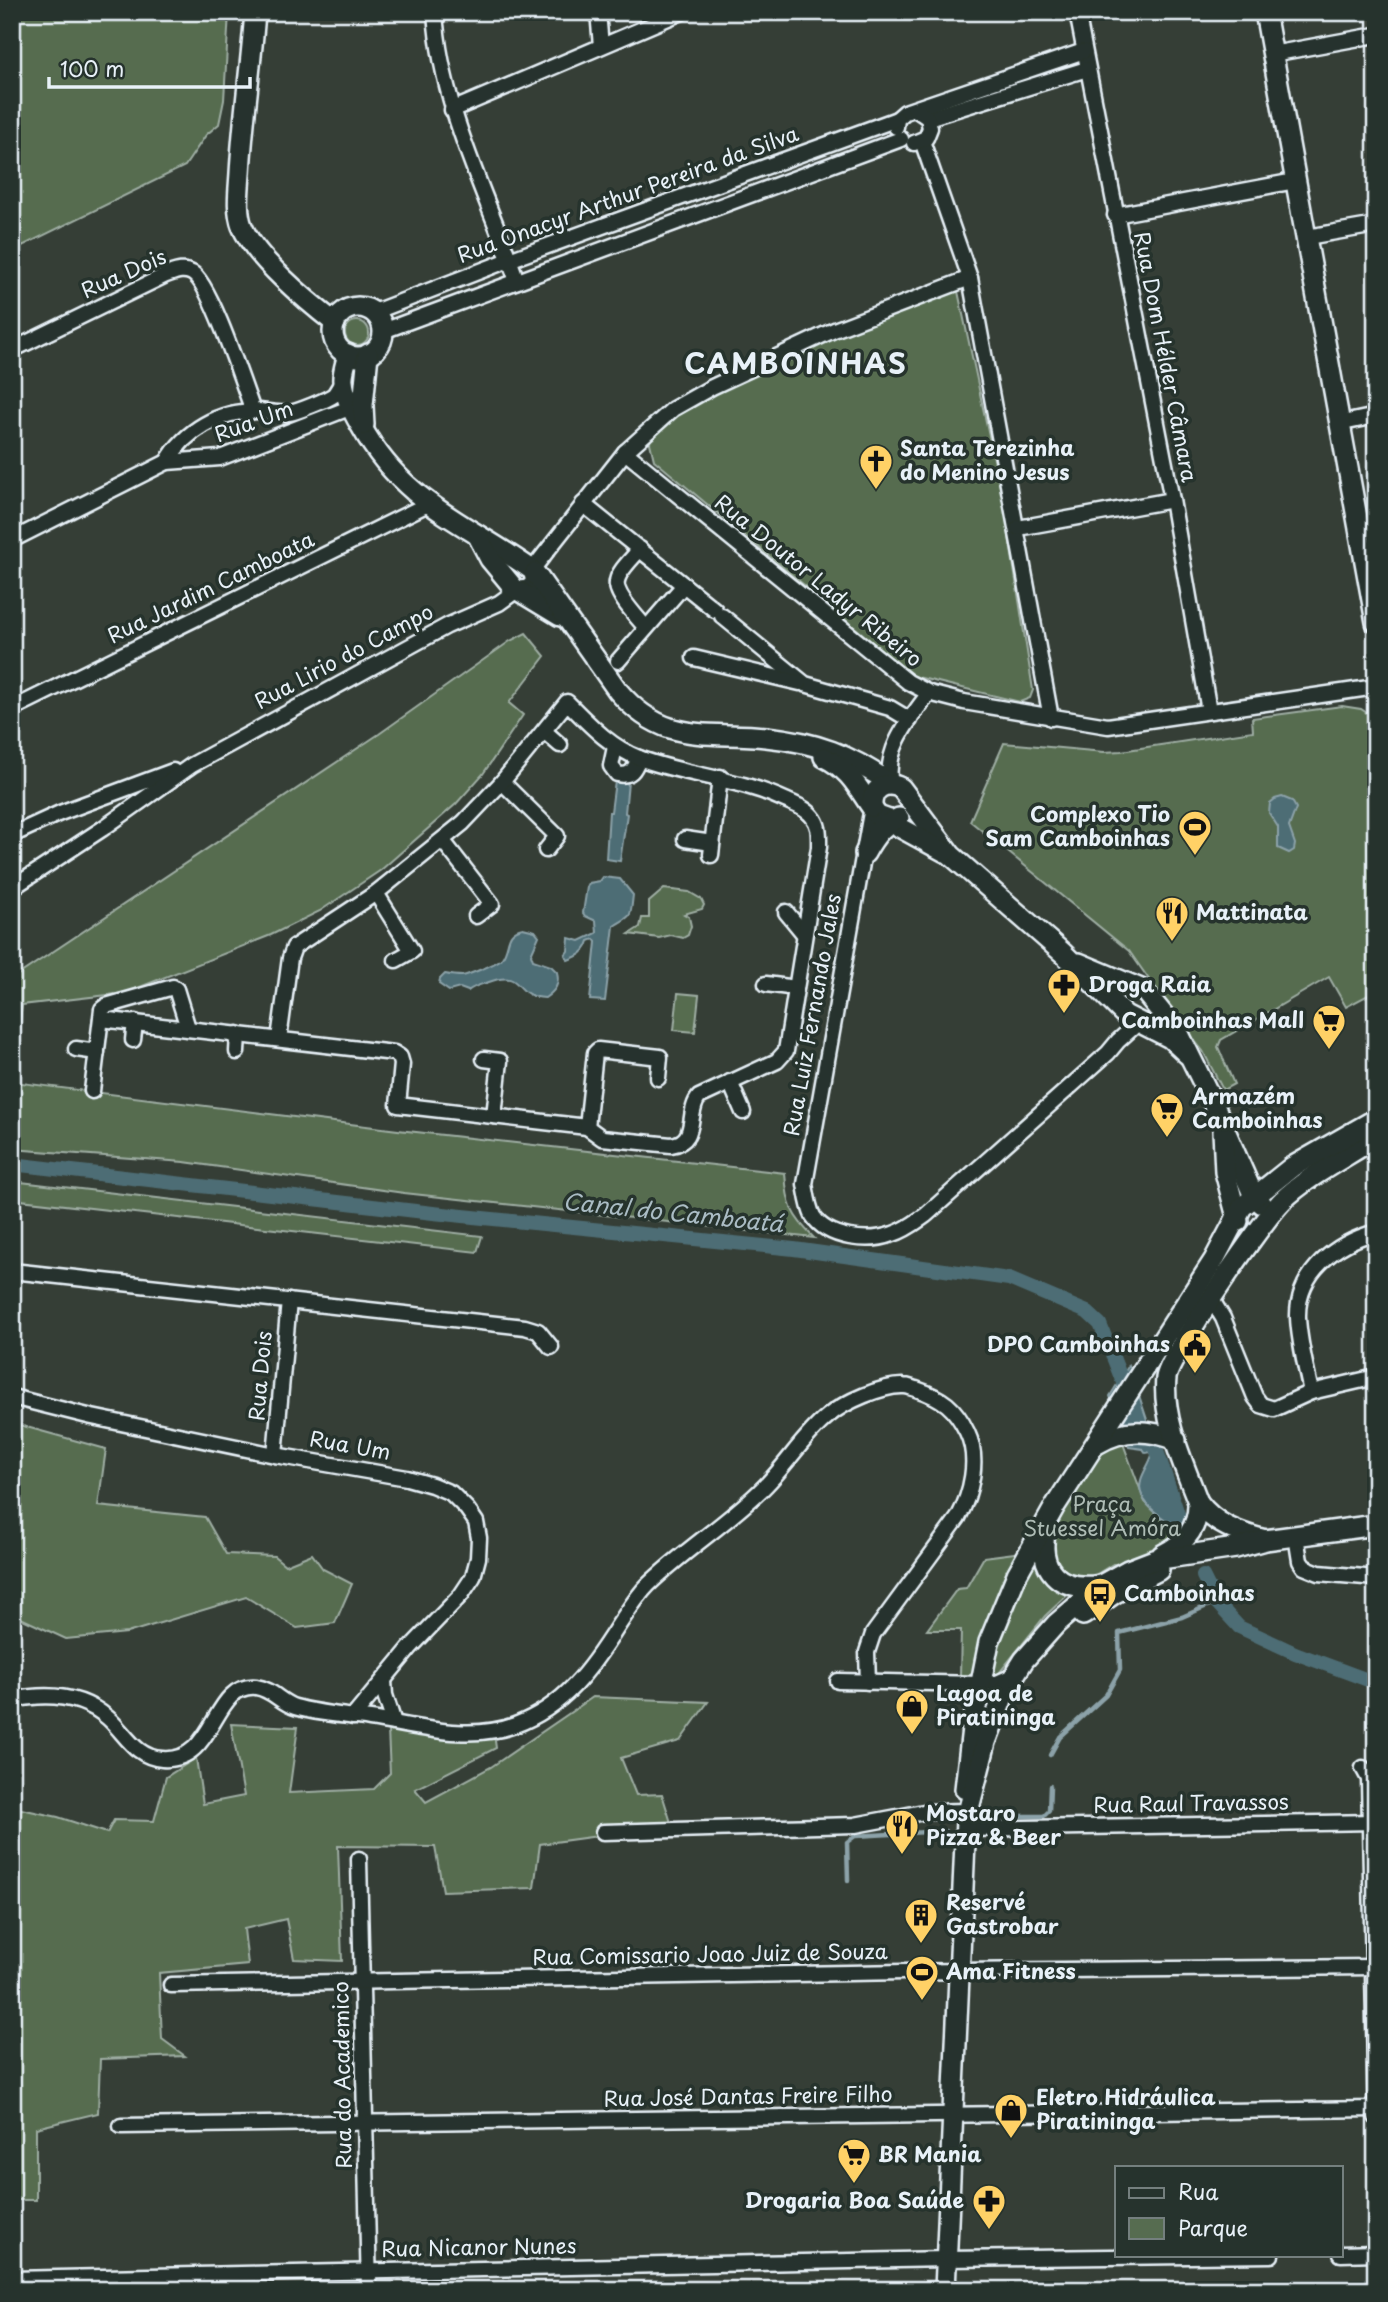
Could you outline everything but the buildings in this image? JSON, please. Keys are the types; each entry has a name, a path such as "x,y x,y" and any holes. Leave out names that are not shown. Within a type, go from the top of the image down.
{"street":[{"path":"255,12 243,125 239,211 242,225 252,244 267,262 295,287 325,301 338,318"},
{"path":"435,12 439,55 452,110 517,281"},
{"path":"598,12 601,46"},
{"path":"452,110 682,12"},
{"name":"Rua Dom Hélder Câmara","path":"1077,12 1172,500 1209,711"},
{"path":"1265,12 1376,622"},
{"path":"1272,54 1376,35"},
{"path":"915,110 928,118 929,133 922,141 911,143 901,139 896,130 897,119 905,111 915,110 1083,51"},
{"path":"928,118 1087,69"},
{"name":"Rua Onacyr Arthur Pereira da Silva","path":"373,312 897,119"},
{"name":"Rua Onacyr Arthur Pereira da Silva","path":"383,331 901,139"},
{"path":"922,141 970,278 1051,718"},
{"path":"1115,215 1295,181"},
{"path":"1307,237 1376,225"},
{"name":"Rua Dois","path":"12,350 166,275 184,270 202,282 253,411"},
{"path":"516,587 527,590 534,585 531,570 625,452 657,421 712,387 834,330 970,278"},
{"path":"354,307 373,312 383,331 379,345 368,354 358,357 348,355 341,350 334,338 338,318 354,307"},
{"path":"365,433 363,405 368,354"},
{"path":"348,355 343,381 352,407 365,433 394,475 428,504 531,570 628,703 666,727 702,735 769,737 845,755 863,764 901,788 951,855 1063,953 1119,1010 1170,1038 1187,1054"},
{"name":"Rua Um","path":"167,462 175,447 195,429 224,417 253,411 289,413 333,395 343,381"},
{"name":"Rua Um","path":"12,540 167,462 220,458 352,407"},
{"path":"1338,424 1376,416"},
{"name":"Rua Doutor Ladyr Ribeiro","path":"625,452 908,682 929,693 1051,718 1108,726 1376,687"},
{"path":"1018,528 1172,500"},
{"name":"Rua Jardim Camboata","path":"12,709 428,504"},
{"path":"583,504 805,684"},
{"path":"478,536 490,559 516,587 564,618"},
{"path":"640,550 617,578 616,585 617,591 646,628"},
{"path":"618,661 684,585"},
{"name":"Rua Lirio do Campo","path":"12,888 102,830 192,765 447,626 499,603 516,587"},
{"path":"694,658 805,684 890,708 910,720"},
{"path":"891,784 888,772 896,744 929,693"},
{"path":"101,1019 279,1039 344,1054 394,1053 400,1057 402,1064 398,1105 587,1127 602,1138 680,1144 689,1135 695,1101 699,1097 777,1061 786,1051 819,846 818,824 811,814 801,807 768,792 720,777 639,758 615,747 567,702 502,782 463,824 376,893 294,947 289,958 279,1039"},
{"path":"544,731 560,745"},
{"path":"797,743 845,770 878,816 892,821 951,855"},
{"path":"615,747 611,766 617,774 626,776 639,758"},
{"name":"Rua Lirio do Campo","path":"12,835 61,813 192,765"},
{"path":"685,839 711,849 720,777"},
{"path":"502,782 558,836 546,850"},
{"path":"872,807 876,791 891,784"},
{"path":"865,852 876,835 906,812 907,796"},
{"name":"Rua Luiz Fernando Jales","path":"872,807 805,1184 808,1202 814,1216 823,1226 840,1234 868,1238 886,1237 906,1229 926,1215 1108,1053 1118,1041"},
{"path":"443,841 492,904 476,916"},
{"path":"376,893 412,951 396,960"},
{"path":"786,912 804,934"},
{"path":"1063,953 1084,966 1143,991 1179,1034 1255,1196 1266,1208 1264,1225"},
{"path":"766,984 796,988"},
{"path":"92,1091 102,1009 106,1006 173,987 176,989 188,1028"},
{"path":"1133,988 1143,991 1151,1006 1147,1015 1118,1041 1120,999 1125,992 1133,988"},
{"path":"133,1040 135,1022"},
{"path":"237,1052 238,1034"},
{"path":"76,1049 97,1052"},
{"path":"587,1127 595,1053 598,1050 660,1057 658,1078"},
{"path":"484,1059 500,1060 494,1116"},
{"path":"730,1082 743,1112"},
{"path":"945,2290 967,1763 989,1642 1028,1551 1096,1444 1116,1426 1140,1375 1214,1260 1244,1204 1292,1167 1376,1119"},
{"path":"1223,1126 1225,1171 1237,1215 1244,1228 1264,1225"},
{"path":"1265,1540 1228,1528 1211,1517 1198,1502 1170,1438 1167,1372 1179,1349 1277,1206 1294,1190 1376,1137"},
{"path":"1311,1392 1298,1318 1306,1280 1319,1263 1339,1246 1376,1232"},
{"path":"12,1271 526,1327 538,1331 551,1347"},
{"path":"1212,1300 1223,1318 1255,1397 1261,1405 1274,1409 1311,1392 1376,1377"},
{"name":"Rua Dois","path":"275,1455 289,1301"},
{"path":"12,1700 31,1696 61,1696 86,1704 108,1717 129,1743 144,1755 161,1759 178,1758 192,1752 200,1744 227,1699 240,1689 256,1687 271,1692 289,1706 307,1711 441,1732 496,1730 516,1725 556,1704 579,1682 644,1589 760,1492 809,1433 829,1415 851,1400 904,1386 935,1395 957,1413 970,1439 971,1483 968,1500 958,1518 873,1634 867,1652 868,1682"},
{"name":"Rua Um","path":"12,1397 92,1417 432,1485 451,1493 467,1508 476,1522 479,1548 472,1577 461,1595 410,1648 353,1717"},
{"path":"1116,1426 1170,1438"},
{"path":"965,1820 992,1722 1016,1674 1056,1624 1101,1585 1154,1560 1177,1547 1189,1536 1198,1516 1198,1502"},
{"path":"1047,1520 1044,1554 1050,1569 1067,1585 1079,1588 1101,1585"},
{"path":"1154,1560 1236,1548 1265,1540 1376,1525"},
{"path":"1296,1536 1300,1562 1312,1571 1376,1578"},
{"path":"965,1820 984,1784 1008,1713 1037,1664 1059,1637 1115,1593 1199,1553"},
{"path":"838,1681 997,1684 1016,1674"},
{"path":"384,1681 385,1695 394,1723"},
{"path":"1363,1768 1369,1779 1373,1822 1376,2117"},
{"name":"Rua Raul Travassos","path":"603,1832 855,1825 924,1812 965,1820 1373,1822"},
{"name":"Rua do Academico","path":"359,1859 369,2290"},
{"name":"Rua Comissario Joao Juiz de Souza","path":"171,1985 959,1971 1374,1967"},
{"name":"Rua José Dantas Freire Filho","path":"121,2126 1376,2109"},
{"path":"1342,2254 1376,2253"},
{"name":"Rua Nicanor Nunes","path":"12,2279 1190,2256"}],"green space":[{"path":"12,12 229,12 224,100 219,124 206,135 185,166 12,251"},
{"path":"956,282 1005,510 1033,690 1030,698 1020,702 913,676 654,460 650,443 652,431 806,340"},
{"path":"357,321 366,324 369,333 366,342 357,345 348,342 345,333 348,324"},
{"path":"526,633 545,656 509,703 523,715 483,774 456,804 381,870 320,911 271,935 125,993 22,1005 13,1082 398,1130 785,1173 792,1209 814,1238 404,1193 184,1162 12,1149 12,979 379,734 510,641"},
{"name":"Complexo Tio Sam Camboinhas","path":"1342,706 1361,709 1376,719 1376,991 1346,1007 1329,977 1221,1040 1218,1047 1234,1084 1223,1090 1203,1051 1129,951 970,821 1004,743 1104,752 1121,751 1253,731 1252,718"},
{"path":"664,889 689,892 701,899 704,905 702,909 684,914 689,917 691,926 688,935 683,938 671,935 659,938 629,934 640,927 642,918 649,918 649,902"},
{"path":"678,993 699,995 695,1032 674,1030"},
{"path":"12,1181 482,1236 477,1252 12,1199"},
{"name":"Praça Stuessel Amóra","path":"1113,1417 1145,1502 1178,1533 1164,1547 1125,1564 1113,1564 1076,1587 1045,1616 996,1677 960,1676 961,1630 927,1630 957,1589 966,1588 984,1557 1029,1551"},
{"path":"12,1423 106,1449 98,1506 205,1517 226,1554 274,1556 285,1565 312,1554 323,1569 352,1584 335,1623 297,1628 246,1597 127,1633 66,1639 12,1614"},
{"path":"593,1697 708,1702 680,1741 621,1758 636,1795 662,1794 672,1826 540,1844 534,1888 443,1891 435,1847 338,1846 342,1961 294,1959 286,1919 244,1929 248,1965 159,1973 162,2039 185,2056 100,2059 98,2113 36,2128 36,2200 12,2200 12,1807 58,1817 107,1833 114,1820 154,1821 166,1777 196,1758 203,1804 244,1796 231,1724 298,1727 289,1793 374,1789 390,1773 388,1730 452,1729 494,1734 496,1748 415,1789 426,1802 491,1767"}],"water":[{"path":"615,781 628,782 627,814 620,861 606,859 609,812"},
{"path":"1282,797 1292,801 1296,808 1289,827 1295,844 1294,850 1289,853 1278,848 1278,827 1269,813 1270,803"},
{"path":"603,877 620,879 633,895 630,915 614,926 605,1001 590,1000 596,942 594,939 589,941 584,951 576,957 568,960 565,955 569,938 580,941 597,933 596,921 583,913 589,883 600,881"},
{"path":"523,928 535,931 539,936 531,954 533,960 551,966 557,972 556,987 545,998 527,993 509,979 489,982 468,991 460,988 449,991 439,984 445,974 462,976 500,960 510,936"},
{"path":"1129,1365 1182,1526 1176,1527 1157,1514 1142,1495 1141,1480 1152,1455 1143,1449 1129,1447 1110,1396"}],"waterway":[{"name":"Canal do Camboatá","path":"12,1164 433,1213 794,1249 1009,1279 1087,1312 1100,1324 1127,1393"},
{"name":"Canal do Camboatá","path":"1149,1436 1157,1451 1182,1526"},
{"name":"Canal do Camboatá","path":"1203,1576 1216,1602 1239,1627 1295,1653 1376,1683"},
{"path":"1050,1755 1060,1737 1106,1695 1120,1670 1119,1633 1182,1617 1216,1602"},
{"path":"991,1816 1044,1816 1049,1811 1050,1786"},
{"path":"848,1880 847,1842 855,1836 945,1831"}],"place":[{"name":"Santa Terezinha do Menino Jesus","path":"876,491"},
{"name":"Complexo Tio Sam Camboinhas","path":"1195,857"},
{"name":"Mattinata","path":"1172,943"},
{"name":"Droga Raia","path":"1064,1015"},
{"name":"Camboinhas Mall","path":"1329,1051"},
{"name":"Armazém Camboinhas","path":"1167,1139"},
{"name":"DPO Camboinhas","path":"1195,1375"},
{"name":"Camboinhas","path":"1100,1624"},
{"name":"Lagoa de Piratininga","path":"912,1736"},
{"name":"Mostaro Pizza & Beer","path":"902,1856"},
{"name":"Reservé Gastrobar","path":"921,1945"},
{"name":"Ama Fitness","path":"922,2002"},
{"name":"Eletro Hidráulica Piratininga","path":"1011,2140"},
{"name":"BR Mania","path":"854,2185"},
{"name":"Drogaria Boa Saúde","path":"989,2231"}],"district":[{"name":"CAMBOINHAS","path":"796,364"}]}
